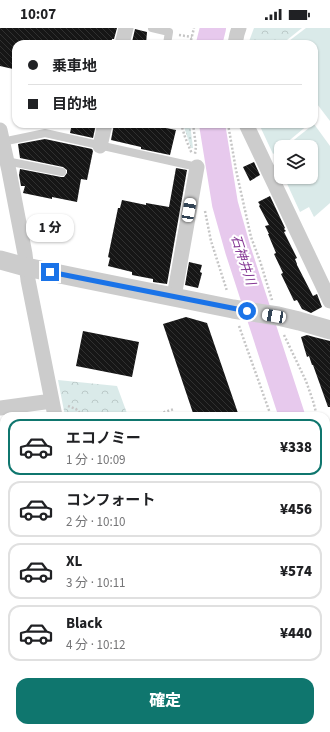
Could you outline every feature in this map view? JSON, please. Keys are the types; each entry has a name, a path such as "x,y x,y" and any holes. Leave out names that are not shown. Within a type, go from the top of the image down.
{"street":[{"path":"123,40 126,28"},
{"path":"236,40 239,28"},
{"path":"100,146 104,128"},
{"path":"248,128 330,301"},
{"path":"0,408 54,409 26,267 25,254 5,167 1,136"},
{"path":"174,297 196,164"},
{"path":"0,260 26,267 234,309 276,316 330,330"}],"lane":[{"path":"152,28 169,32 168,40"},
{"path":"1,136 44,133 100,146 196,164"},
{"path":"5,167 62,172"}],"path":[{"path":"191,40 194,28"},
{"path":"176,35 192,37"},
{"path":"182,128 196,164"},
{"path":"194,128 196,146 196,164"},
{"path":"229,128 236,170 251,237 276,316 306,381 316,412"},
{"path":"204,204 211,241 269,412"},
{"path":"165,412 174,409"}],"green space":[{"path":"254,28 302,28 287,40 250,40"},
{"path":"306,28 330,28 330,121 318,105 318,40 290,40"},
{"path":"184,128 190,128 193,148 191,148"},
{"path":"261,128 304,128 290,140 274,140 273,154"},
{"path":"309,128 317,128 330,146 330,203 314,217 309,207 300,212 287,184 318,184 318,140 294,140"},
{"path":"58,380 117,386 127,412 64,412"}],"building":[{"path":"0,28 117,28 114,39 112,40 12,40 12,69 0,66"},
{"path":"135,29 147,32 146,40 132,40"},
{"path":"71,128 95,128 93,138 70,133"},
{"path":"113,128 166,128 176,130 170,155 141,149 141,147 111,140"},
{"path":"45,139 92,149 93,151 87,180 81,179 77,202 23,193 25,186 21,186 19,175 20,169 61,177 64,177 67,173 67,170 63,167 20,158 18,144"},
{"path":"254,162 260,175 250,181 243,167"},
{"path":"176,168 187,170 167,284 153,282 153,279 132,275 132,272 108,266 110,258 108,257 118,208 120,208 122,200 146,205 146,203 169,207"},
{"path":"270,196 285,228 284,229 286,231 284,232 297,258 295,259 297,265 313,296 317,294 322,307 311,313 302,309 297,300 294,301 281,274 283,273 274,254 276,253 265,226 269,225 258,202"},
{"path":"189,262 202,265 200,272 202,273 198,288 185,285"},
{"path":"186,317 207,323 238,412 193,412 163,324"},
{"path":"83,331 139,342 132,377 76,366"},
{"path":"307,335 330,341 330,407 328,407 309,356 307,357 301,337"}],"waterway":[{"name":"石神井川","path":"210,40 213,28"},
{"name":"石神井川","path":"213,128 225,204 238,250 291,412"}],"route":[{"path":"50,272 247,311"}]}
